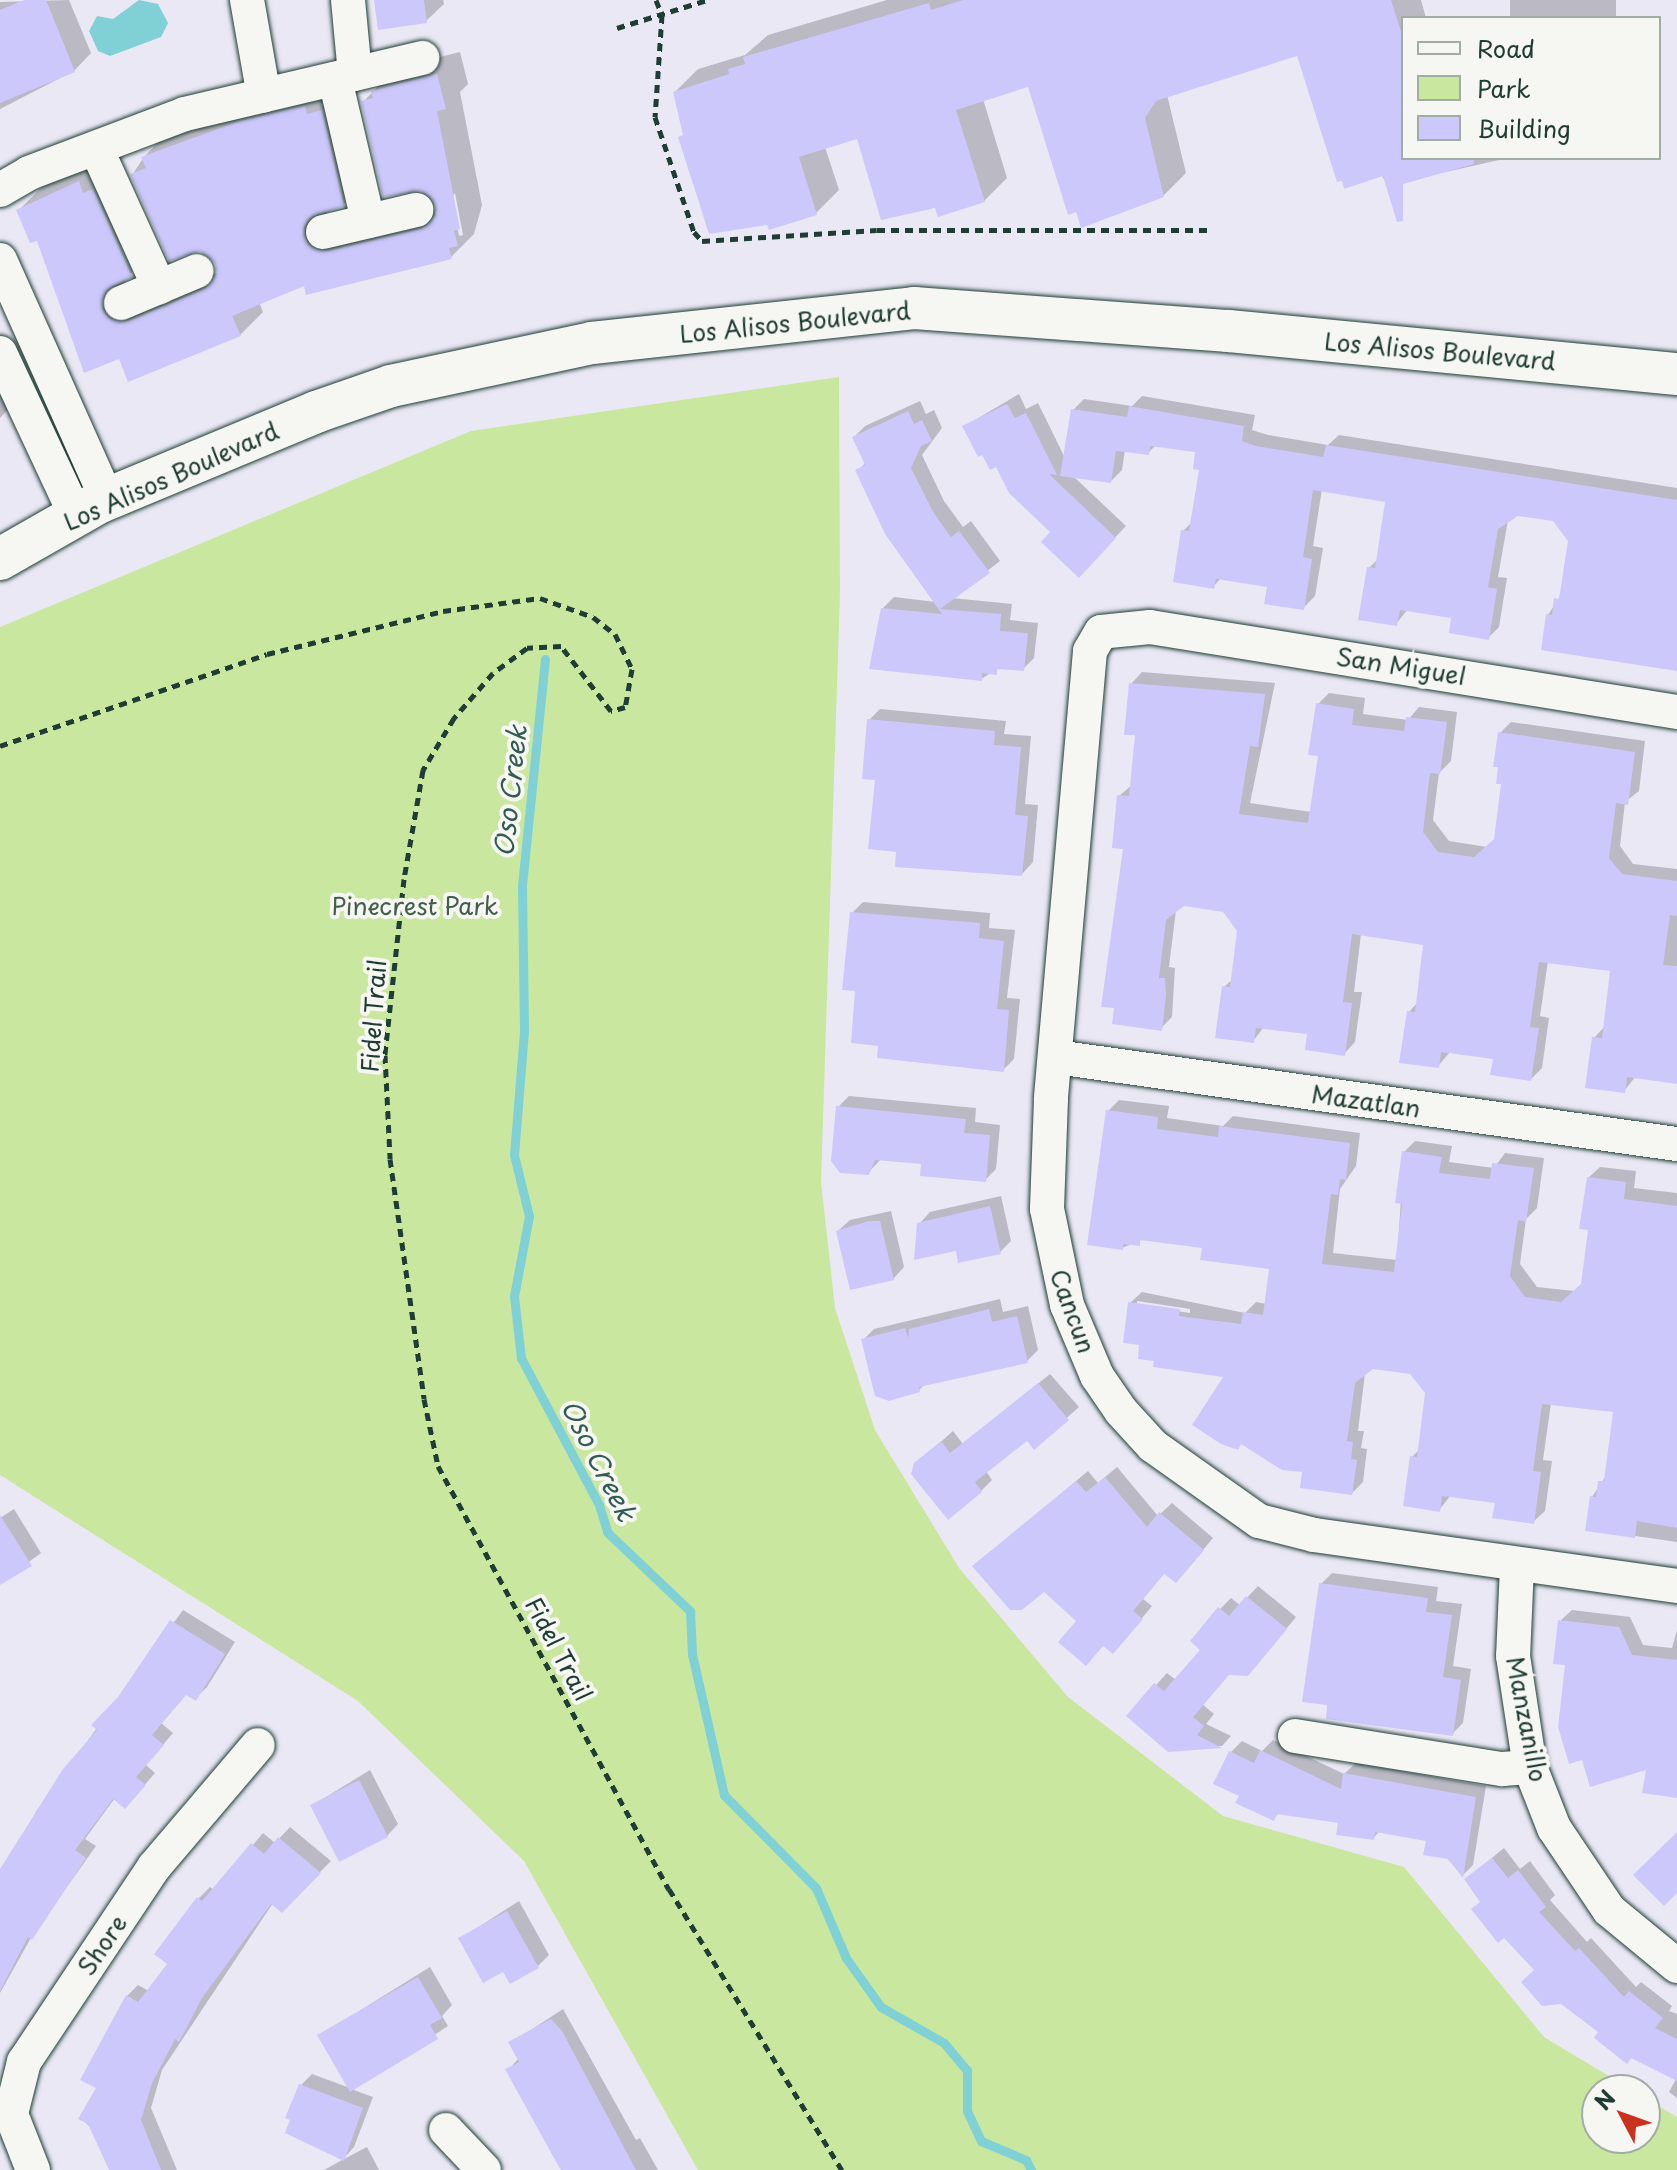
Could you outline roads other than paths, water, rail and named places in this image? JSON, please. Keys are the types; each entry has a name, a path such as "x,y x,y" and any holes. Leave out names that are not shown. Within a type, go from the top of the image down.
{"main road":[{"name":"Los Alisos Boulevard","path":"0,559 92,508 391,386 592,343 914,308 1229,331 1677,374"}],"street":[{"path":"247,0 264,96"},
{"path":"348,0 345,76 368,221"},
{"path":"0,190 185,114 422,58"},
{"path":"96,148 159,287"},
{"path":"323,232 416,210"},
{"path":"0,260 92,508"},
{"path":"121,303 197,271"},
{"path":"0,353 92,508"},
{"name":"San Miguel","path":"1125,626 1677,712"},
{"name":"Cancun","path":"1125,626 1101,632 1090,651 1056,1057 1047,1209 1055,1264 1097,1376 1121,1411 1153,1446 1259,1521 1314,1535 1517,1566 1677,1586"},
{"name":"Mazatlan","path":"1056,1057 1677,1144"},
{"name":"Manzanillo","path":"1517,1566 1513,1656 1530,1767 1554,1828 1609,1910 1677,1966"},
{"path":"1295,1736 1502,1769 1530,1767"},
{"name":"Shore","path":"33,2170 11,2114 24,2062 154,1867 258,1745"},
{"path":"446,2130 484,2170"}],"water":[{"path":"139,0 158,4 168,23 161,37 110,56 98,51 89,31 97,16 113,19"}],"waterway":[{"name":"Oso Creek","path":"545,659 522,886 524,1031 514,1155 529,1216 514,1296 521,1358 599,1505 607,1532 690,1611 692,1654 724,1795 816,1888 846,1958 881,2007 944,2043 967,2070 967,2111 981,2141 1026,2160 1031,2170"}],"park label":[{"name":"Pinecrest Park","path":"415,906"}]}
